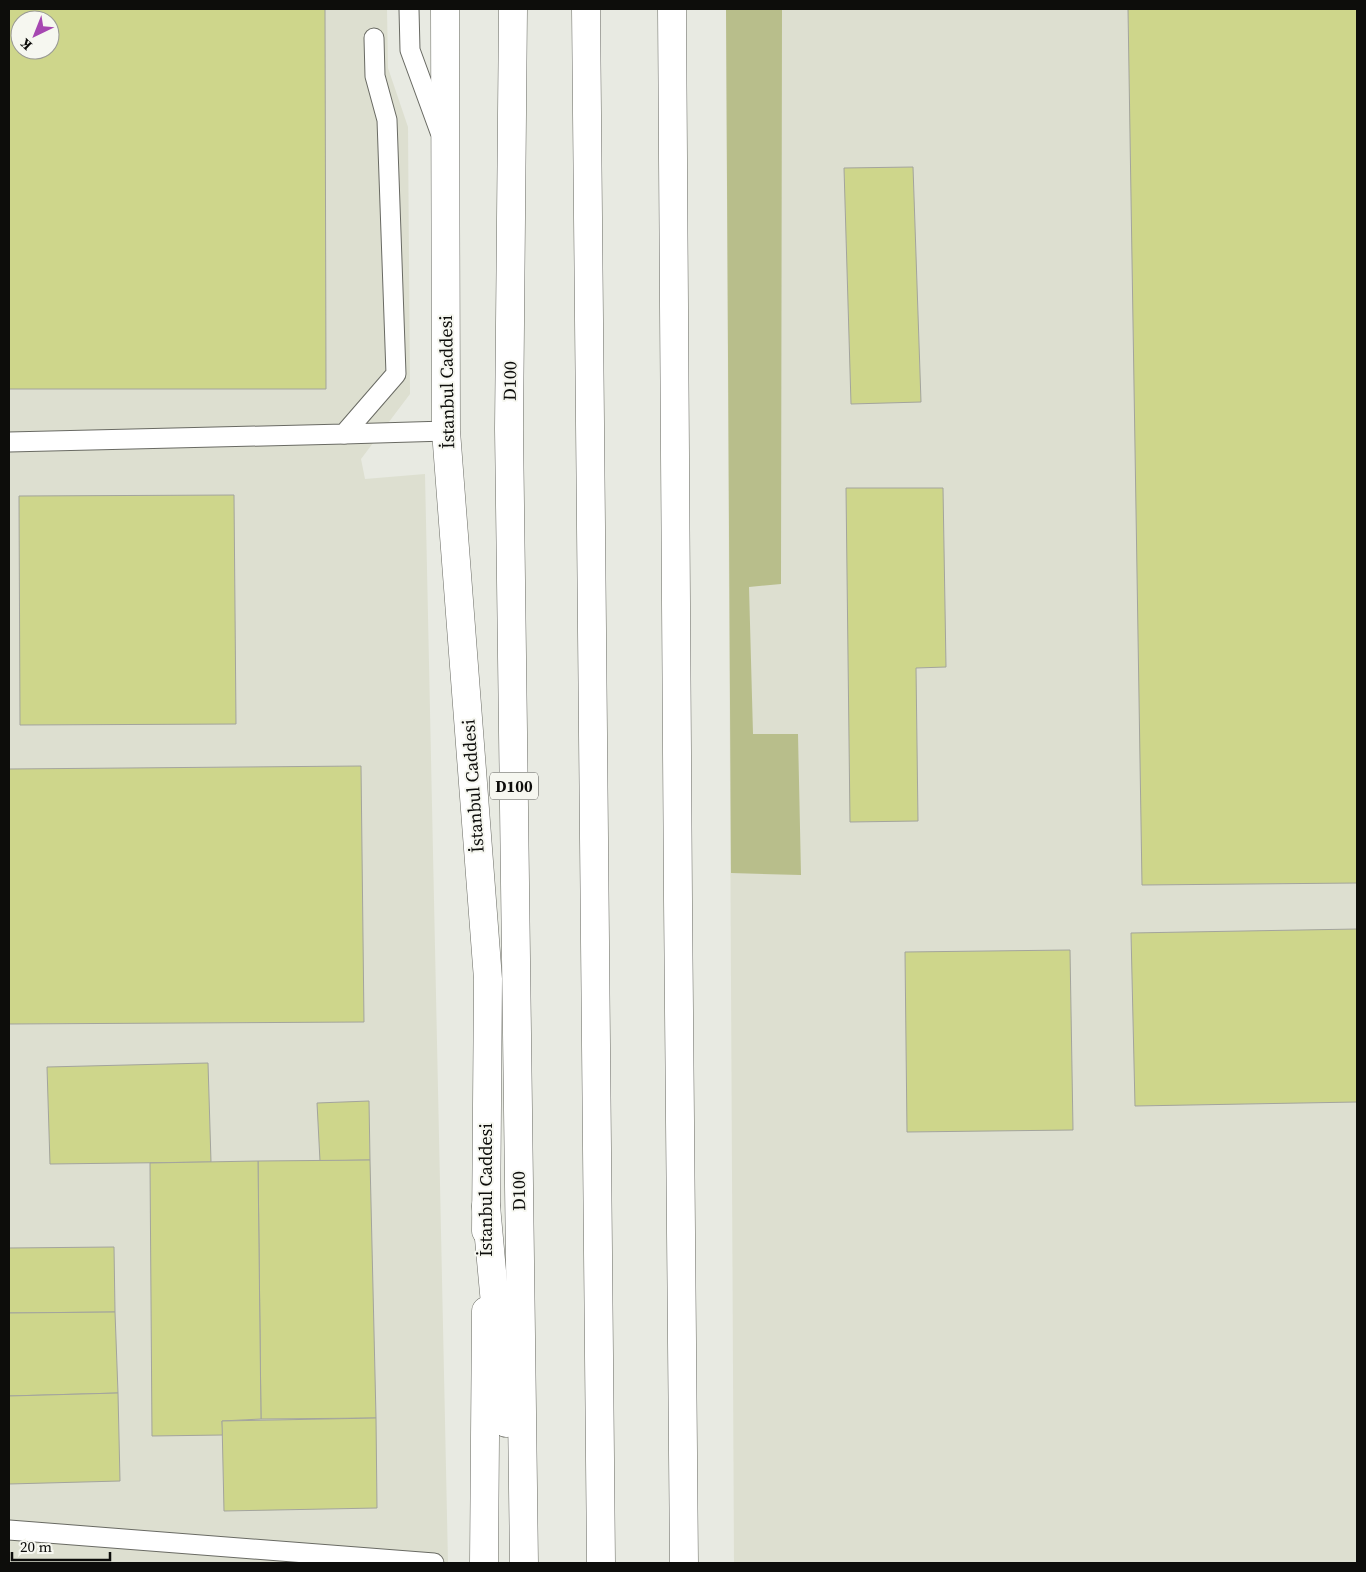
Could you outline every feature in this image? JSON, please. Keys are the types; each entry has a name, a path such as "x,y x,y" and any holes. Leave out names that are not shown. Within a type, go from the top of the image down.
{"main road":[{"name":"İstanbul Caddesi","path":"445,9 446,430 488,979 484,1563"},
{"name":"D100","path":"513,9 509,429 524,1563"},
{"path":"586,9 601,1563"},
{"path":"672,9 684,1563"},
{"path":"486,1206 518,1563"}],"lane":[{"path":"409,9 410,50 445,145"},
{"path":"344,434 396,374 387,120 374,76 374,38"},
{"path":"9,442 446,430"},
{"path":"9,1530 434,1563"}],"shaded area":[{"path":"9,9 387,9 388,68 408,127 410,394 361,459 365,479 425,474 448,1563 9,1563"},
{"path":"726,9 1357,9 1357,1563 734,1563"}],"green space":[{"path":"726,9 782,9 781,584 749,587 753,734 798,734 801,875 731,873"}],"building":[{"path":"9,9 325,9 326,389 9,389"},
{"path":"1128,9 1357,9 1357,883 1142,885"},
{"path":"913,167 921,402 851,404 844,168"},
{"path":"846,488 943,488 946,667 916,668 918,821 850,822"},
{"path":"234,495 236,724 20,725 19,496"},
{"path":"361,766 364,1022 9,1024 9,769"},
{"path":"1357,929 1357,1102 1135,1106 1131,933"},
{"path":"1070,950 1073,1130 907,1132 905,952"},
{"path":"208,1063 211,1162 50,1164 47,1067"},
{"path":"369,1101 370,1160 320,1161 317,1103"},
{"path":"370,1160 376,1418 261,1419 258,1161"},
{"path":"258,1161 261,1419 222,1421 223,1435 152,1436 150,1163"},
{"path":"114,1247 115,1312 9,1313 9,1248"},
{"path":"115,1312 118,1393 9,1396 9,1313"},
{"path":"118,1393 120,1481 9,1484 9,1396"},
{"path":"376,1418 377,1508 224,1511 222,1421"}]}
